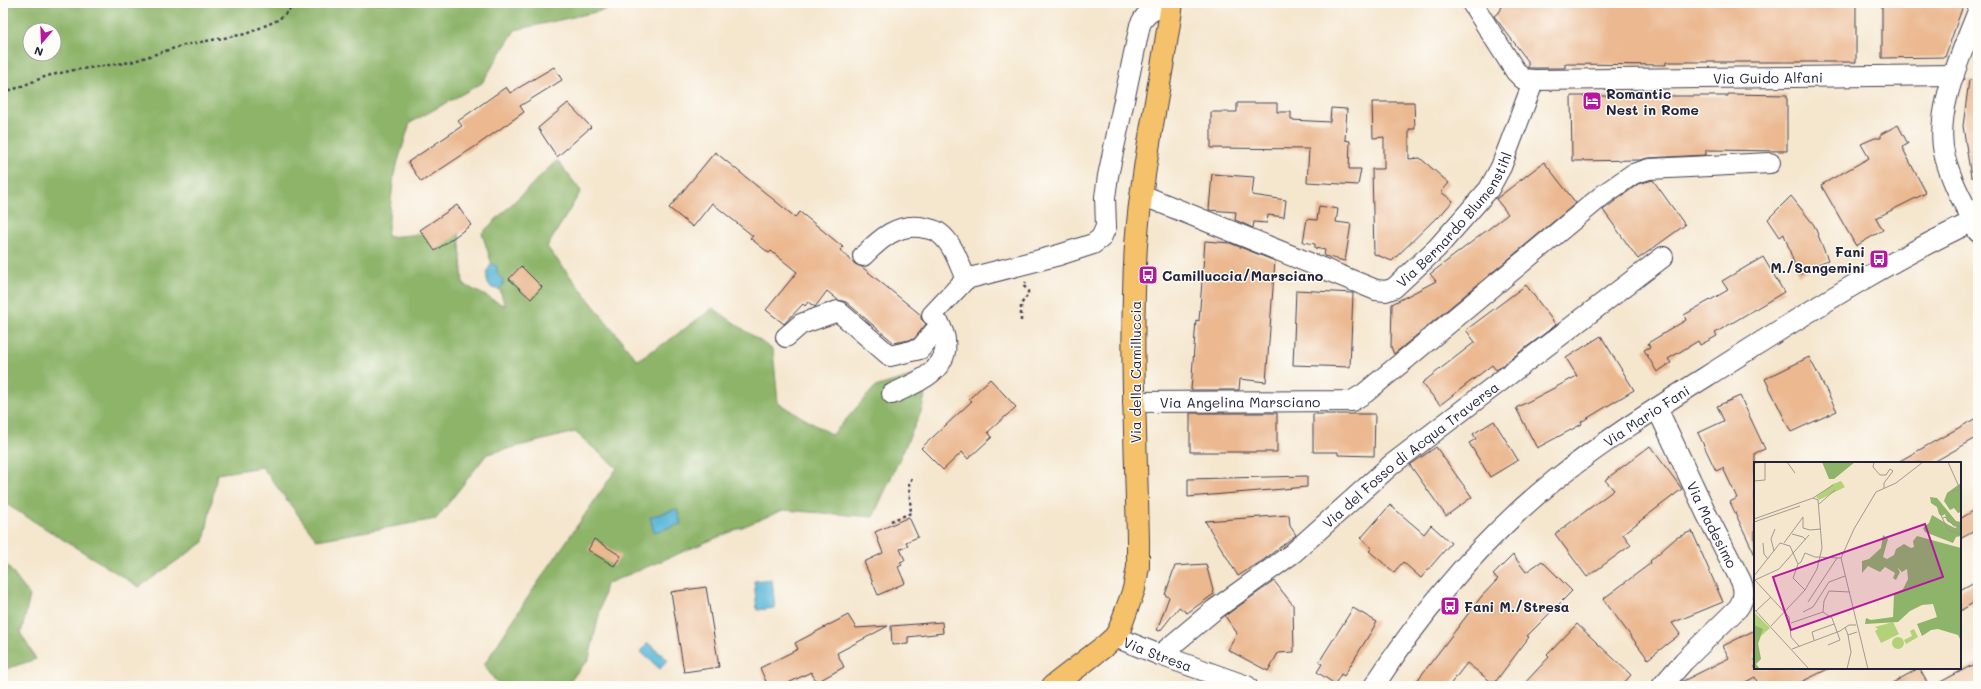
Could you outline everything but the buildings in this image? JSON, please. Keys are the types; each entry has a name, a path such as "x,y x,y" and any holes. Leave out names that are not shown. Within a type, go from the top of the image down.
{"main road":[{"name":"Via della Camilluccia","path":"1063,683 1115,637 1129,604 1138,567 1132,337 1135,270 1142,195 1172,4"}],"street":[{"path":"1472,3 1516,72 1523,79 1534,80"},
{"path":"932,315 966,279 1059,255 1093,244 1102,238 1106,227 1105,197 1108,176 1140,25 1144,16 1157,8 1172,4"},
{"path":"1976,224 1953,181 1942,146 1942,134 1945,107 1954,75 1978,11"},
{"name":"Via Guido Alfani","path":"1534,80 1954,75"},
{"name":"Via Bernardo Blumenstihl","path":"1142,195 1376,290 1388,290 1396,286 1437,248 1489,189 1501,168 1534,80"},
{"name":"Via Angelina Marsciano","path":"1133,402 1348,402 1356,400 1603,195 1633,174 1649,169 1770,163"},
{"name":"Via Mario Fani","path":"1374,686 1398,649 1431,606 1498,532 1561,475 1657,408 1877,270 1976,224"},
{"path":"862,256 885,235 906,228 919,227 939,233 953,251 966,279"},
{"name":"Via del Fosso di Acqua Traversa","path":"1160,655 1214,610 1293,553 1391,465 1663,257"},
{"path":"786,337 801,324 838,310 890,356 920,349 940,325 946,340 944,355 936,369 923,380 892,394"},
{"name":"Via Madesimo","path":"1657,408 1707,515 1741,581 1744,592 1742,602 1738,608 1684,661 1662,686"},
{"name":"Via Stresa","path":"1115,637 1160,655 1247,686"}],"path":[{"path":"3,90 12,90 47,76 74,70 131,62 184,45 246,34 278,20 297,3"},
{"path":"1021,321 1021,304 1028,295"},
{"path":"891,521 911,513 909,485 912,477"}],"green space":[{"path":"3,3 636,3 515,30 482,83 410,123 394,174 387,237 459,231 463,284 505,306 482,233 557,160 581,191 547,247 637,360 668,341 713,308 773,350 778,403 832,435 875,387 931,370 921,412 873,517 783,510 606,584 589,659 565,686 499,686 484,665 530,594 617,468 575,432 487,454 436,519 317,540 262,467 217,474 204,542 139,587 3,502"},
{"path":"3,560 30,596 21,634 36,659 3,670"}],"water":[{"path":"491,264 497,266 497,273 503,280 503,285 499,289 494,289 488,284 487,276"},
{"path":"677,509 681,524 654,532 650,517"},
{"path":"772,579 775,608 757,610 754,581"},
{"path":"648,643 668,660 660,669 640,651"}],"place":[{"name":"Romantic Nest in Rome","path":"1592,101"},
{"name":"Fani M./Sangemini","path":"1879,259"},
{"name":"Camilluccia/Marsciano","path":"1148,275"},
{"name":"Fani M./Stresa","path":"1450,606"}]}
